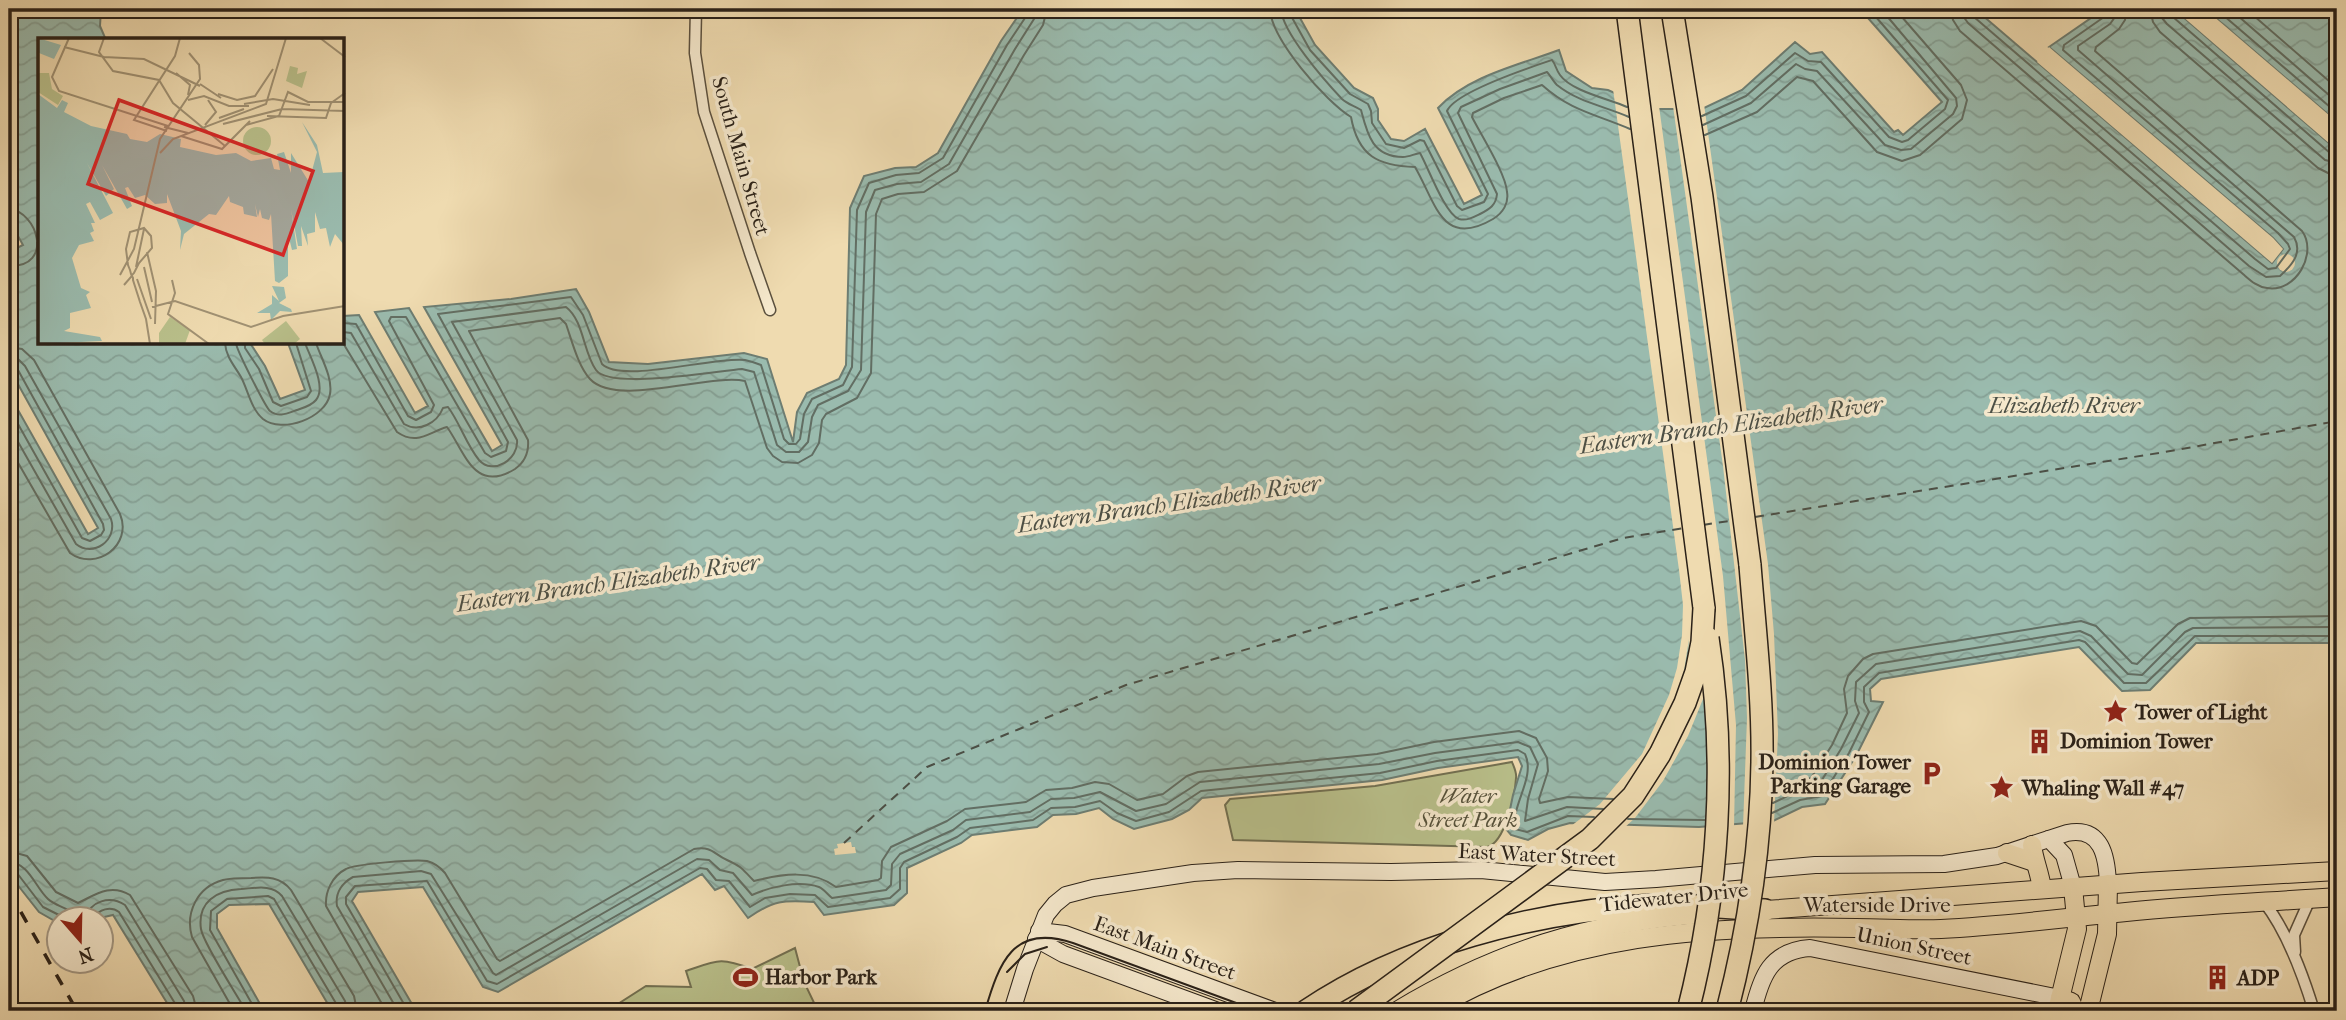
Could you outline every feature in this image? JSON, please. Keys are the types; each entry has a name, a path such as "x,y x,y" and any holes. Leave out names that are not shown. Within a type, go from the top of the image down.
{"highway":[{"path":"1627,9 1716,696 1718,803 1708,912 1688,1011"},
{"path":"1672,9 1682,63 1749,565 1761,717 1759,824 1751,897 1727,1011"},
{"path":"1680,9 1682,63"},
{"path":"1356,1011 1590,839 1633,796 1660,754 1685,703 1696,672 1702,642 1704,608"},
{"path":"1313,1006 1373,974 1442,946 1541,919 1587,911 1656,905 1765,910"}],"main road":[{"path":"2007,853 2038,849 2072,832 2090,835 2098,841 2103,852 2108,884 2109,914 2107,934 2088,1011"},
{"path":"2038,849 2064,855 2073,887 2077,917 2076,936 2058,1005 2071,1002 2075,1011"},
{"path":"2038,849 2042,889"},
{"name":"East Water Street","path":"1012,1011 1037,935 1051,908 1060,899 1074,892 1106,886 1216,871 1481,870 1605,882 1815,865 1944,864 2007,853"},
{"name":"Waterside Drive","path":"1765,910 2108,884 2337,871"},
{"name":"Waterside Drive","path":"1430,1011 1472,989 1530,965 1600,945 1642,937 1718,930 1938,929 2337,897"},
{"name":"Tidewater Drive","path":"1396,1011 1490,962 1572,934 1636,920 1765,910"},
{"name":"East Main Street","path":"1037,935 1065,934 1275,1011"},
{"name":"East Main Street","path":"1037,935 1062,954 1218,1011"},
{"name":"Union Street","path":"1753,1011 1760,984 1771,964 1793,951 1810,948 2058,1005"}],"street":[{"name":"South Main Street","path":"696,9 695,53 704,112 770,310"},
{"path":"2295,959 2294,935 2310,899"},
{"path":"2263,902 2274,914 2295,959 2314,1011"}],"green space":[{"name":"Water Street Park","path":"1512,762 1516,776 1508,817 1499,837 1487,847 1233,840 1225,805 1230,799 1375,786"},
{"name":"Harbor Park","path":"795,948 804,982 818,1011 607,1011 646,986 691,987 686,971 705,964 725,961 752,969"}],"water":[{"path":"9,9 101,9 100,26 105,38 38,38 38,345 251,345 265,366 280,399 305,390 289,345 345,345 345,316 359,315 415,413 428,406 375,312 409,308 492,451 502,445 424,307 511,299 576,289 589,312 609,362 648,364 744,353 767,359 793,442 797,412 807,393 839,379 846,365 850,208 864,176 895,168 916,167 938,153 1001,41 1023,9 1295,9 1315,45 1354,88 1373,98 1378,109 1378,120 1391,139 1404,141 1425,129 1464,204 1482,195 1438,108 1464,88 1495,73 1559,50 1566,71 1592,88 1608,90 1650,109 1702,109 1742,90 1795,42 1810,54 1822,52 1894,132 1898,130 1903,135 1942,102 1860,9 1975,9 2272,263 2283,249 2273,238 2049,47 2101,11 2099,9 2174,9 2337,150 2337,643 2196,643 2150,690 2122,691 2079,647 1881,679 1870,689 1871,701 1883,702 1856,756 1825,804 1802,807 1773,821 1699,827 1570,823 1548,829 1528,840 1511,835 1506,829 1522,766 1518,757 1438,768 1382,780 1202,798 1189,810 1172,819 1134,829 1113,819 1099,808 1076,814 1053,815 1037,827 972,835 961,843 907,868 907,893 894,905 824,915 814,902 786,901 772,904 748,918 724,886 715,890 702,874 498,992 483,987 423,887 358,892 352,901 416,1011 332,1011 269,904 229,905 217,914 217,928 264,1011 172,1011 116,920 116,904 46,904 46,916 39,912 9,874 9,394 88,534 98,528 9,368 9,247 11,251 23,245 9,220"},
{"path":"2205,9 2337,9 2337,122"}],"pier":[{"path":"2174,9 2179,9 2337,145 2337,150"},
{"path":"2202,9 2337,122 2337,126"},
{"path":"2049,47 2273,238 2283,249 2272,263 2037,62 2039,59 2261,251 2271,258 2279,249 2047,50"},
{"path":"1613,89 1650,106 1659,106 1723,576 1736,725 1734,828 1710,830 1712,719 1708,700 1703,699 1688,736 1663,781 1635,818 1623,829 1591,828 1629,791 1649,762 1667,728 1680,696 1688,658 1689,639 1683,677 1668,720 1634,778 1589,823 1583,827 1571,826 1600,804 1642,754 1669,695 1677,668 1682,635 1683,605 1679,570"},
{"path":"1704,104 1768,564 1774,634 1778,734 1774,824 1743,827 1747,718 1745,660 1723,466 1673,106"},
{"path":"2282,254 2290,254 2295,263 2293,270 2282,272 2277,267 2277,259"},
{"path":"851,842 856,853 835,855 837,844"}],"ferry route":[{"path":"1755,517 2165,452 2337,421"},
{"path":"1703,525 1735,520"},
{"path":"844,843 927,767 1126,685 1623,538 1684,528"}],"tram line":[{"path":"985,1011 1003,963 1022,943 1036,938 1053,938 1073,943 1258,1011"},
{"path":"1007,972 1025,954 1047,947"}],"railway":[{"path":"9,891 77,1011"}],"place":[{"name":"Tower of Light","path":"2115,712"},
{"name":"Dominion Tower","path":"2040,741"},
{"name":"Dominion Tower Parking Garage","path":"1931,774"},
{"name":"Whaling Wall #47","path":"2002,788"},
{"name":"Harbor Park","path":"745,977"},
{"name":"ADP","path":"2217,978"}],"water label":[{"name":"Elizabeth River","path":"2064,405"},
{"name":"Eastern Branch Elizabeth River","path":"1731,425"},
{"name":"Eastern Branch Elizabeth River","path":"1169,504"},
{"name":"Eastern Branch Elizabeth River","path":"608,583"}]}
